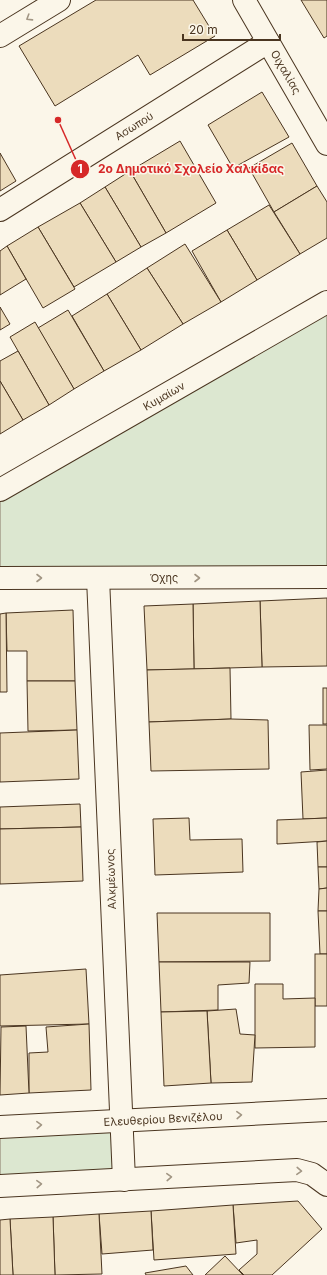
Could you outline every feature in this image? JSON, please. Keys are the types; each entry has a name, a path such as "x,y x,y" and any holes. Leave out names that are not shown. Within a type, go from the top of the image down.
{"street":[{"path":"0,36 59,0"},
{"name":"Οιχαλίας","path":"244,0 327,144"},
{"name":"Ασωπού","path":"0,210 268,42"},
{"name":"Κυμαίων","path":"0,490 327,302"},
{"name":"Όχης","path":"0,578 327,577"},
{"name":"Αλκμέωνος","path":"98,578 124,1180"},
{"name":"Ελευθερίου Βενιζέλου","path":"0,1127 327,1110"},
{"path":"0,1186 297,1170 312,1174 327,1185"}],"green space":[{"path":"327,302 327,577 0,578 0,490"},
{"path":"121,1121 124,1180 0,1186 0,1127"}],"building":[{"path":"96,0 193,0 215,36 150,75 138,55 55,106 19,46"},
{"path":"301,0 327,0 327,36 324,38"},
{"path":"262,92 289,137 233,168 208,125"},
{"path":"180,141 216,203 166,233 130,171"},
{"path":"292,143 317,186 274,212 249,168"},
{"path":"0,153 16,181 0,191"},
{"path":"130,171 166,233 141,247 105,187"},
{"path":"317,186 327,202 327,238 300,254 274,212"},
{"path":"105,187 141,247 116,262 80,203"},
{"path":"80,203 116,262 74,287 38,227"},
{"path":"269,205 300,254 257,280 227,230"},
{"path":"38,227 75,289 43,308 7,246"},
{"path":"227,230 257,280 221,302 192,251"},
{"path":"185,244 221,302 183,324 147,268"},
{"path":"7,246 26,279 0,295 0,251"},
{"path":"147,268 183,324 141,350 107,294"},
{"path":"107,294 141,350 104,371 72,316"},
{"path":"0,307 10,324 0,330"},
{"path":"68,310 104,371 74,389 38,328"},
{"path":"35,322 74,389 49,405 10,337"},
{"path":"18,351 49,405 23,420 0,381 0,361"},
{"path":"0,381 23,420 0,434"},
{"path":"327,598 327,666 262,667 260,601"},
{"path":"260,601 262,667 194,669 193,604"},
{"path":"193,604 194,669 147,670 144,606"},
{"path":"73,610 75,681 27,681 27,651 7,651 6,613"},
{"path":"6,613 7,692 0,692 0,614"},
{"path":"230,668 231,719 149,722 147,670"},
{"path":"27,681 75,681 77,730 28,731"},
{"path":"323,688 327,688 327,724 323,724"},
{"path":"231,719 268,720 269,769 151,771 149,722"},
{"path":"309,725 327,725 327,769 310,770"},
{"path":"77,730 79,779 0,782 0,733"},
{"path":"327,770 327,818 303,819 301,772"},
{"path":"80,804 81,827 0,829 0,807"},
{"path":"189,818 190,840 242,839 243,872 155,875 153,819"},
{"path":"327,818 327,841 277,844 277,820"},
{"path":"81,827 83,881 0,884 0,829"},
{"path":"327,841 327,867 318,867 317,842"},
{"path":"318,867 327,867 327,888 319,889"},
{"path":"327,888 327,911 318,911 319,889"},
{"path":"318,911 327,911 327,954 320,954"},
{"path":"157,913 270,913 270,961 159,962"},
{"path":"315,954 327,954 327,1006 315,1006"},
{"path":"159,962 250,962 249,983 218,985 218,1010 161,1012"},
{"path":"86,969 89,1024 0,1026 0,975"},
{"path":"255,984 283,984 283,999 315,998 315,1047 255,1048"},
{"path":"236,1009 240,1034 255,1035 252,1082 211,1083 207,1011"},
{"path":"207,1011 211,1083 164,1086 161,1012"},
{"path":"89,1024 91,1090 29,1093 29,1053 48,1052 46,1027"},
{"path":"26,1026 29,1093 0,1095 1,1027"},
{"path":"298,1201 322,1229 272,1275 244,1275 239,1270 257,1254 257,1240 236,1243 233,1205"},
{"path":"233,1205 236,1254 154,1260 151,1211"},
{"path":"151,1211 153,1250 102,1254 99,1214"},
{"path":"99,1214 102,1274 55,1275 53,1217"},
{"path":"53,1217 55,1275 13,1275 10,1219"},
{"path":"10,1219 13,1275 0,1275 0,1220"},
{"path":"225,1256 243,1275 205,1275"},
{"path":"186,1266 193,1275 146,1275 145,1273"}],"place":[{"name":"2ο Δημοτικό Σχολείο Χαλκίδας","path":"58,120"}]}
